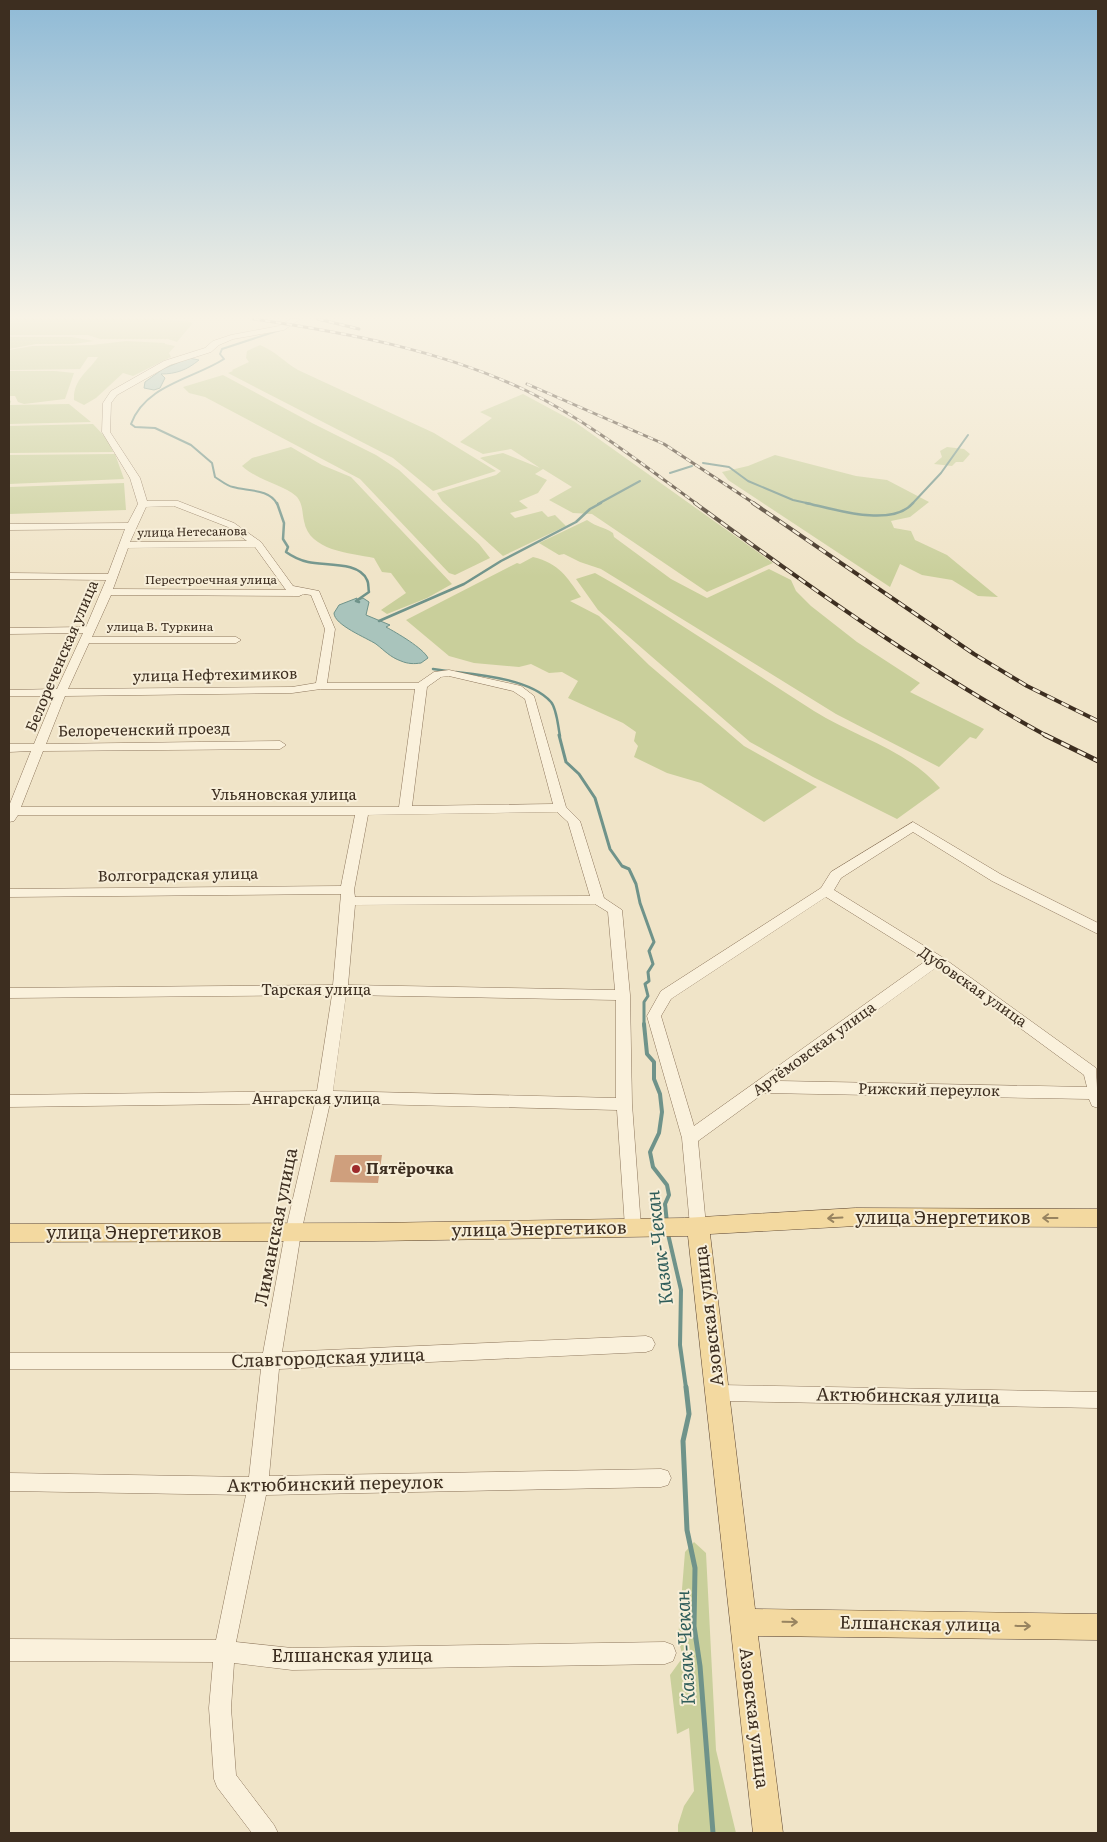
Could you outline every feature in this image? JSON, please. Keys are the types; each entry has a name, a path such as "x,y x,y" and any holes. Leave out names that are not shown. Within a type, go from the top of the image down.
{"main road":[{"name":"улица Энергетиков","path":"9,1233 293,1233 691,1226 856,1217 1098,1218"},
{"name":"Азовская улица","path":"691,1226 718,1393 742,1622 768,1833"},
{"name":"Елшанская улица","path":"742,1622 1098,1627"}],"street":[{"path":"106,405 106,432 135,478 143,504 175,503 231,525 258,544 290,588 314,593 330,629 321,686"},
{"name":"Белореченская улица","path":"10,814 40,748 61,692 107,592 131,526 143,504"},
{"name":"улица Нетесанова","path":"9,527 131,526"},
{"name":"улица Нетесанова","path":"125,545 258,544"},
{"path":"9,576 112,577"},
{"name":"Перестроечная улица","path":"107,592 314,593"},
{"name":"улица В. Туркина","path":"9,631 236,640"},
{"path":"405,811 421,686 438,674 449,673 517,688 530,698 560,808 574,821 598,900 615,910 623,995 624,1104 640,1226"},
{"name":"улица Нефтехимиков","path":"9,693 292,690 321,686 421,686"},
{"name":"Белореченский проезд","path":"9,748 280,745"},
{"name":"Ульяновская улица","path":"10,814 362,812 560,808"},
{"name":"Лиманская улица","path":"266,1833 225,1779 220,1708 224,1651 258,1486 271,1361 293,1233 324,1097 340,990 348,895 362,812"},
{"name":"Азовская улица","path":"691,1226 690,1138 654,1016 666,995 826,891 836,875 913,826 997,878 1098,929"},
{"name":"Дубовская улица","path":"826,891 938,960 1091,1072 1097,1096"},
{"name":"Волгоградская улица","path":"9,893 348,895 598,900"},
{"name":"Артёмовская улица","path":"690,1138 938,960"},
{"name":"Тарская улица","path":"9,993 340,990 623,995"},
{"name":"Рижский переулок","path":"762,1087 1097,1096"},
{"name":"Ангарская улица","path":"9,1101 324,1097 624,1104"},
{"name":"Славгородская улица","path":"9,1361 271,1361 646,1344"},
{"name":"Актюбинская улица","path":"718,1393 1098,1400"},
{"name":"Актюбинский переулок","path":"9,1482 258,1486 661,1478"},
{"name":"Елшанская улица","path":"9,1650 224,1651 292,1659 665,1653"}],"green space":[{"path":"9,405 70,405 91,422 9,424"},
{"path":"220,405 279,405 376,455 399,470 479,544 490,558 455,575 449,573 360,479"},
{"path":"290,405 373,405 434,433 496,471 433,491 393,458"},
{"path":"497,405 543,405 575,422 773,563 707,592 592,514 573,513 549,500 572,487 543,469 535,474 547,480 538,493 519,501 528,508 510,513 515,518 542,511 548,517 555,515 566,526 503,556 442,501 437,493 496,475 501,471 480,458 483,457 503,453 540,468 511,449 483,454 460,442 492,418 480,412"},
{"path":"93,424 107,439 113,452 9,453 9,426"},
{"path":"291,447 322,465 351,477 452,584 427,598 387,614 381,610 406,593 391,573 382,572 374,558 343,552 322,545 307,531 301,505 296,496 255,475 242,466 252,458"},
{"path":"947,447 964,449 970,454 963,462 956,462 952,466 934,464 942,457 940,451"},
{"path":"115,454 124,479 9,484 9,455"},
{"path":"775,455 856,476 887,480 929,502 910,517 891,521 894,528 911,531 915,540 947,555 998,597 978,596 952,580 922,575 900,564 890,587 728,480 722,472 748,466"},
{"path":"124,483 126,510 9,514 9,487"},
{"path":"587,520 613,533 614,537 671,579 707,598 769,569 791,580 796,591 811,606 857,642 920,683 910,692 984,729 976,739 970,737 939,767 836,714 601,569 564,554 559,555 539,543"},
{"path":"533,557 550,563 562,572 581,597 570,601 599,616 649,665 744,746 817,787 764,822 701,783 667,773 634,757 638,746 634,741 636,732 623,723 568,698 578,681 562,672 549,673 531,664 519,667 474,663 449,656 406,620 517,563 520,564"},
{"path":"595,573 678,623 814,711 897,754 927,775 940,788 897,819 813,777 750,742 598,610 576,579"},
{"path":"694,1542 706,1553 716,1750 736,1833 678,1833 678,1825 684,1806 694,1791 689,1728 677,1734 670,1675 683,1657 678,1639 685,1552"}],"water":[{"path":"357,598 357,601 363,598 369,602 366,615 390,625 386,627 415,645 428,658 421,663 401,661 339,622 335,618 334,613 339,605"}],"building":[{"name":"Пятёрочка","path":"335,1155 382,1155 378,1183 330,1182"}],"waterway":[{"name":"Казак-Чекан","path":"143,405 131,424 135,427 155,428 191,445 212,463 215,477 231,486 264,493 274,499 277,504"},
{"path":"913,503 941,473 968,435"},
{"path":"703,463 729,467 748,481 793,500 811,504"},
{"path":"670,473 692,466"},
{"path":"598,504 640,481"},
{"name":"Казак-Чекан","path":"277,503 284,523 283,539 288,547 286,552 305,561 349,567 363,574 368,581 369,592 356,601 359,602"},
{"path":"379,621 464,584 501,561 576,522 590,509 601,503"},
{"path":"806,503 862,515 877,516 903,510 913,503"},
{"name":"Казак-Чекан","path":"433,669 447,671"},
{"name":"Казак-Чекан","path":"456,672 507,680 532,688 553,705 560,736"},
{"name":"Казак-Чекан","path":"559,735 566,762 579,774 595,798 610,849 622,866 629,869 636,884 640,903 654,942 649,951 653,964 648,972 649,981 645,984 648,996 644,1002 644,1024"},
{"name":"Казак-Чекан","path":"644,1024 647,1054 654,1062 654,1079 660,1094 662,1112 659,1133 650,1152 653,1167 667,1185 669,1195 665,1204 667,1223"},
{"name":"Казак-Чекан","path":"668,1234 681,1290 680,1345 686,1388"},
{"name":"Казак-Чекан","path":"686,1387 689,1414 683,1441 687,1530 695,1568 694,1626 700,1666 713,1833"}],"railway":[{"path":"553,405 593,429 697,504"},
{"path":"575,405 664,444 755,504"},
{"path":"695,503 867,626 956,683 1047,736"},
{"path":"753,503 974,654 1027,686 1098,721"},
{"path":"1047,736 1098,761"}],"place":[{"name":"Пятёрочка","path":"356,1169"}]}
